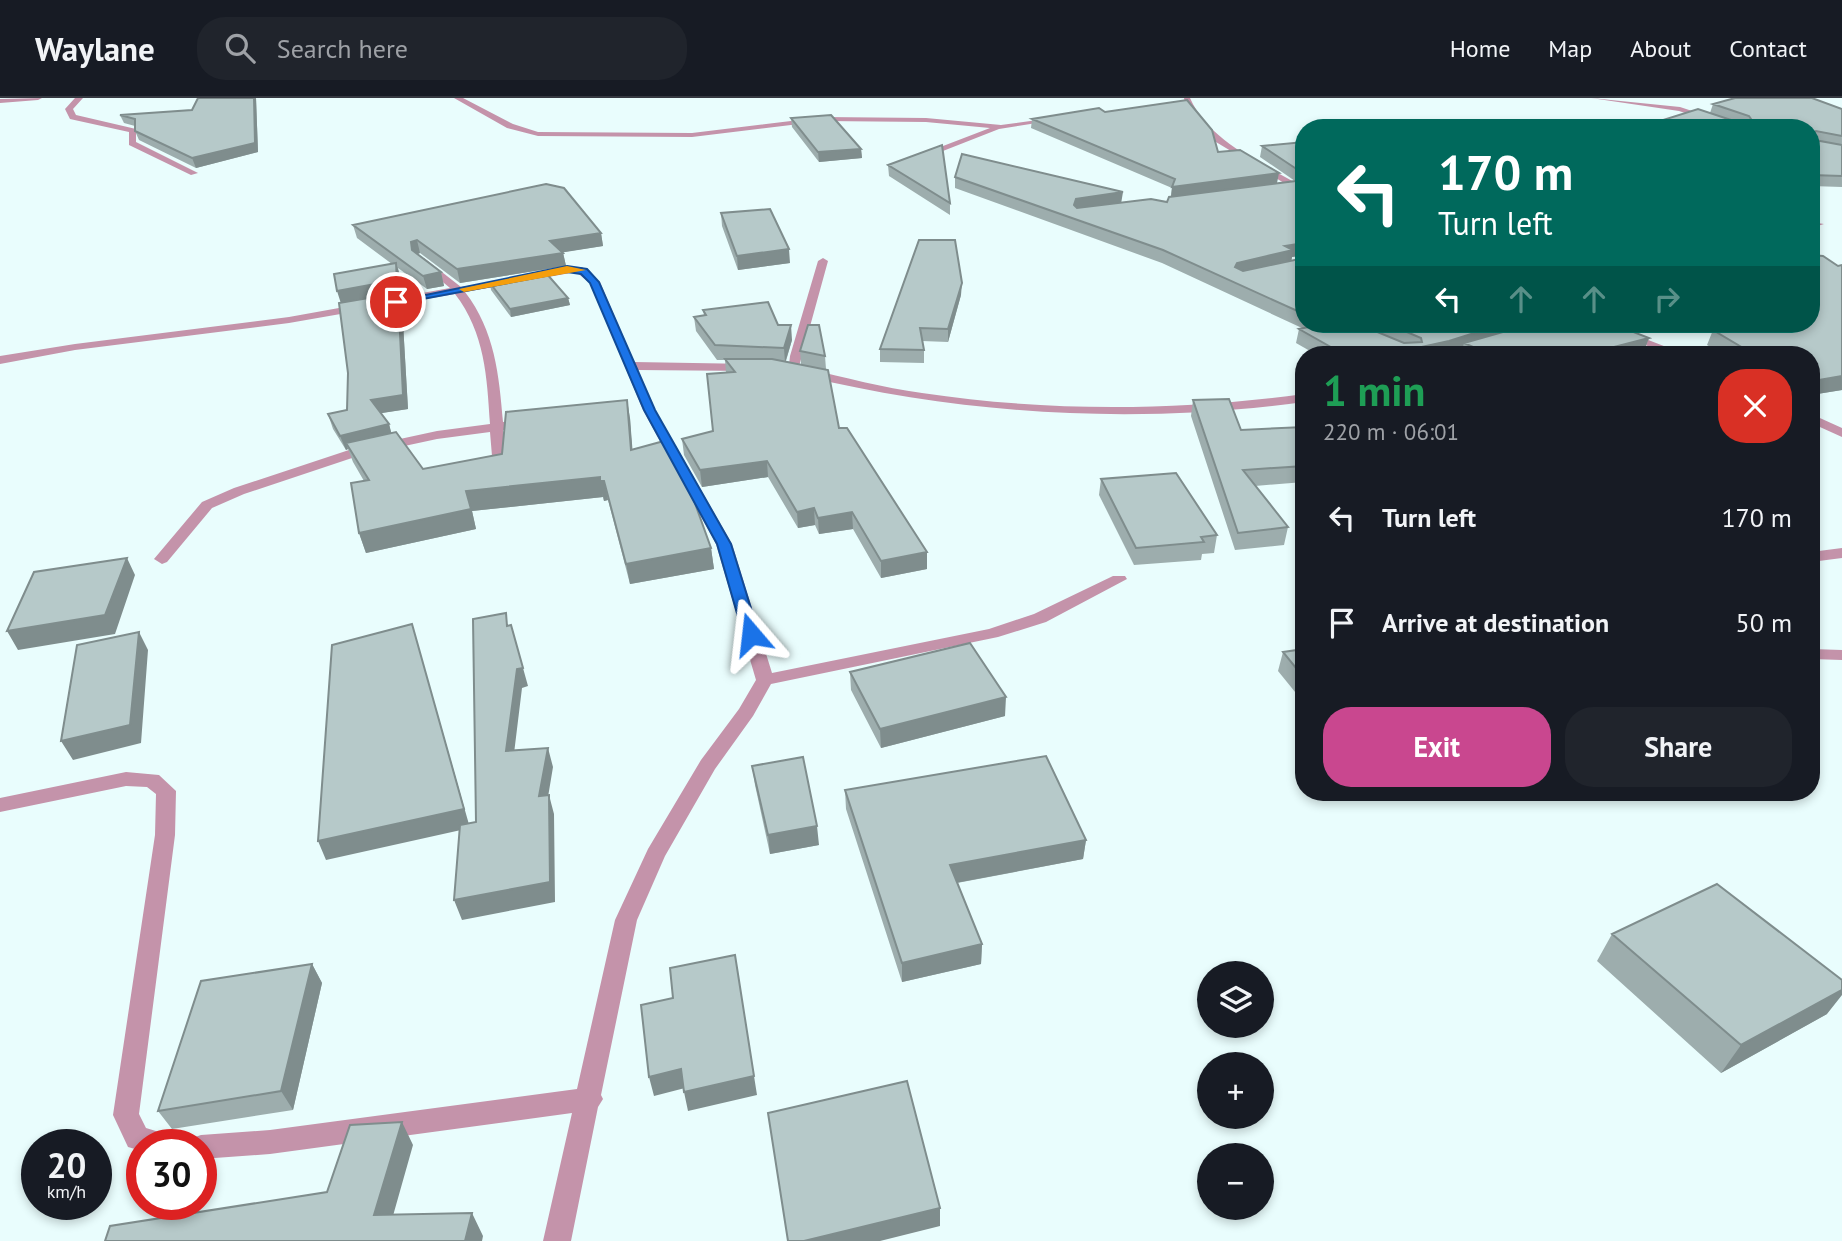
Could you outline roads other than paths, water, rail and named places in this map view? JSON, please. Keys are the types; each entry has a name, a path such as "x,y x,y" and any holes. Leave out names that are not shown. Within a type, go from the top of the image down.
{"street":[{"path":"0,101 37,98"},
{"path":"79,98 69,109 73,117 133,131 132,143 194,173"},
{"path":"458,98 510,126 538,134 692,135 824,119 926,120 1001,127 1056,120"},
{"path":"1595,98 1680,110 1710,119"},
{"path":"1185,100 1209,134 1282,183 1295,187"},
{"path":"913,161 1001,127"},
{"path":"1282,183 1295,180"},
{"path":"421,259 458,290 487,342 493,369 500,468"},
{"path":"792,370 803,325 814,302 823,261"},
{"path":"0,360 75,347 289,320 567,269 584,271 595,282 629,366 643,411 724,544 765,680 747,712 708,765 655,855 626,920 590,1100 557,1241"},
{"path":"1621,333 1657,346"},
{"path":"1485,346 1499,342"},
{"path":"629,366 768,367 920,396 1019,408 1174,411 1295,399"},
{"path":"162,559 207,505 239,491 354,453 437,435 541,421"},
{"path":"1820,422 1839,430"},
{"path":"1820,556 1842,553"},
{"path":"765,680 992,633 1040,618 1119,579"},
{"path":"1820,655 1842,656"},
{"path":"0,805 126,779 152,780 166,791 165,835 126,1115 133,1129"},
{"path":"217,1146 270,1142 590,1100"}]}
